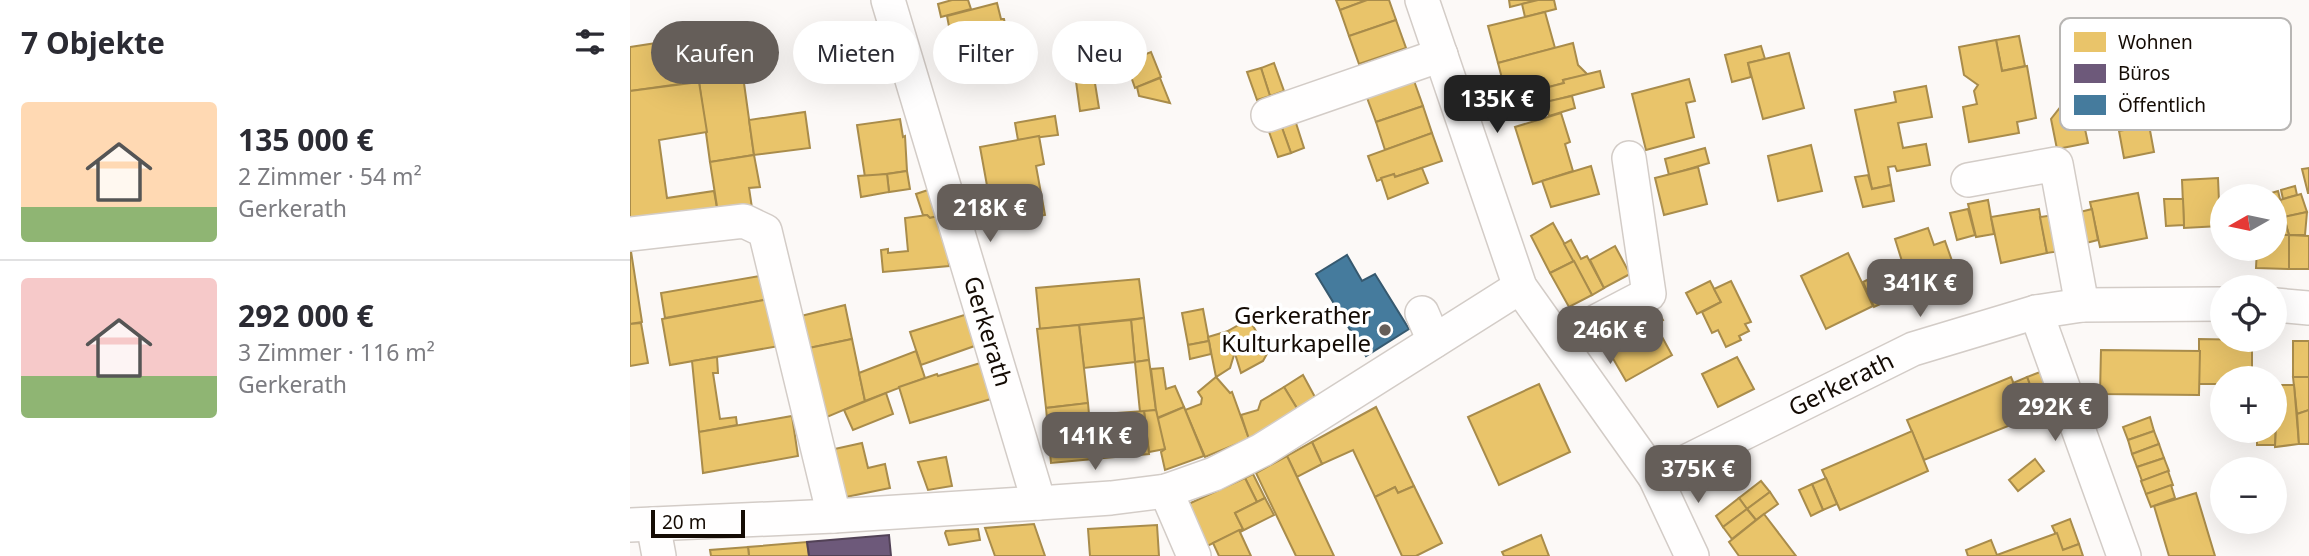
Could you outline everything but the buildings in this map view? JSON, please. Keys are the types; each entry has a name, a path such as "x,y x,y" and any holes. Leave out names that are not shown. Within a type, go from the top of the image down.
{"street":[{"name":"Gerkerath","path":"888,0 1039,503"},
{"path":"1422,0 1520,287 1655,477 1692,556"},
{"path":"1268,115 1441,55"},
{"path":"1559,341 1649,294 1629,158"},
{"path":"1968,180 2056,164 2082,305"},
{"path":"630,234 744,221 765,231 834,516"},
{"path":"647,535 834,516 1111,498 1166,491 1214,474 1262,450 1428,327 1520,287"},
{"name":"Gerkerath","path":"1655,477 1913,349 2036,312 2082,305 2210,304"},
{"path":"2287,307 2309,308"},
{"path":"2036,312 2124,556"},
{"path":"1166,491 1194,556"}],"place":[{"name":"Gerkerather Kulturkapelle","path":"1385,330"}]}
